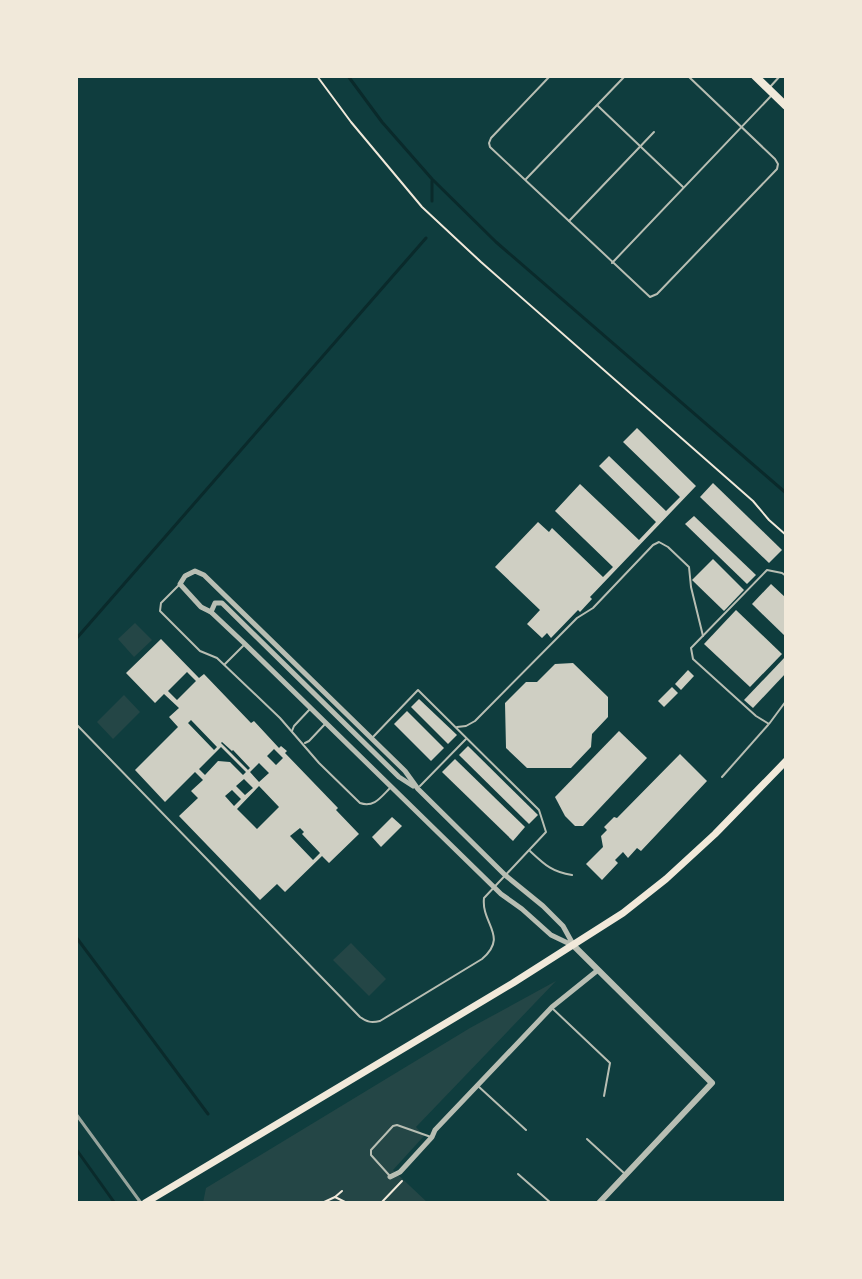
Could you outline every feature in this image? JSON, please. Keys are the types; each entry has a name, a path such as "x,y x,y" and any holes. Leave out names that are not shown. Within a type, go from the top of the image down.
{"main road":[{"path":"755,76 786,106"},
{"path":"145,1203 574,946 623,913 715,834 786,761"}],"street":[{"path":"574,946 551,935 494,887 245,644 211,612 201,607 180,584 185,576 195,571 204,575 372,738 405,771 418,789 505,875 543,906 563,926 574,946 712,1083 599,1203"},
{"path":"211,612 215,603 222,603 399,777 418,789"},
{"path":"390,1177 400,1172 435,1130 552,1007 598,970"}],"lane":[{"path":"550,76 491,138 490,147 650,297 668,283 777,169 778,164 688,76"},
{"path":"526,180 625,76"},
{"path":"612,263 742,127 780,76"},
{"path":"597,105 684,188"},
{"path":"569,221 654,132"},
{"path":"455,727 475,721 577,618 593,608 659,542 689,567 703,636"},
{"path":"769,724 693,659 691,648 767,570 786,576"},
{"path":"180,584 161,603 160,611 200,651 217,658 360,803 368,806 374,804 391,786"},
{"path":"224,665 245,644"},
{"path":"76,724 360,1017 373,1023 490,953 495,944 495,935 484,909 484,898 546,832 539,810 418,690 372,738"},
{"path":"722,777 786,701"},
{"path":"292,731 311,708"},
{"path":"303,744 326,723"},
{"path":"418,789 466,738"},
{"path":"529,850 543,864 557,872 572,875"},
{"path":"552,1007 610,1063 604,1096"},
{"path":"477,1085 526,1130"},
{"path":"390,1177 371,1155 371,1150 393,1126 432,1137"},
{"path":"587,1139 626,1175"},
{"path":"518,1174 551,1203"}],"path":[{"path":"317,76 422,207 753,501 786,535"},
{"path":"381,1203 404,1179"},
{"path":"322,1203 342,1191"},
{"path":"335,1197 347,1203"}],"shaded area":[{"path":"135,623 152,640 134,657 118,639"},
{"path":"124,695 140,712 113,739 97,722"},
{"path":"351,943 386,979 369,996 333,960"},
{"path":"556,981 416,1127 424,1136 393,1170 428,1203 203,1203 206,1188 470,1028"}],"building":[{"path":"637,428 696,486 590,597 592,599 580,612 578,610 551,638 547,633 542,638 527,624 540,610 495,567 538,522 549,532 552,528 603,577 613,567 555,511 580,484 639,540 656,522 599,466 609,456 666,511 680,497 623,442"},
{"path":"713,483 782,550 769,563 700,497"},
{"path":"694,516 756,575 747,584 685,524"},
{"path":"713,559 744,590 724,611 692,580"},
{"path":"771,584 786,598 786,637 752,604"},
{"path":"736,610 782,654 750,687 704,644"},
{"path":"161,639 199,678 204,674 251,723 254,721 279,748 281,746 287,751 285,753 359,834 329,863 322,856 285,892 277,884 260,900 179,816 198,798 191,791 203,780 195,772 165,802 135,770 178,727 169,717 179,708 164,694 155,703 126,673","holes":["187,672 196,681 177,700 168,691","191,720 217,747 214,750 188,723","222,742 250,768 248,770 221,743","221,747 246,772 243,775 230,762 218,761 205,775 199,769","274,749 283,758 276,765 267,756","259,763 269,773 259,782 250,772","244,779 253,788 245,795 236,786","259,786 279,807 257,829 237,809","232,790 241,799 234,806 225,796","300,828 320,853 313,860 290,836"]},
{"path":"786,656 786,673 753,708 744,700"},
{"path":"573,663 608,697 608,717 592,734 591,747 571,768 527,768 506,748 505,703 526,682 537,682 555,664"},
{"path":"688,670 694,676 681,690 675,684"},
{"path":"672,687 678,693 664,707 658,701"},
{"path":"419,699 457,735 448,744 411,707"},
{"path":"407,711 444,748 431,761 394,724"},
{"path":"619,731 647,758 583,826 575,826 565,816 555,797"},
{"path":"468,746 538,815 529,824 459,755"},
{"path":"680,754 707,781 641,851 637,848 628,858 623,852 615,860 618,863 602,880 586,864 603,847 601,836 607,830 604,827 614,817 617,818"},
{"path":"455,759 525,827 513,841 442,772"},
{"path":"392,817 402,826 381,847 372,837"}],"waterway":[{"path":"348,76 382,122 432,179 496,242 786,493"},
{"path":"432,181 432,201"},
{"path":"76,639 426,238"},
{"path":"76,937 208,1114"},
{"path":"76,1149 114,1202"}],"railway":[{"path":"76,1114 141,1203"}]}
